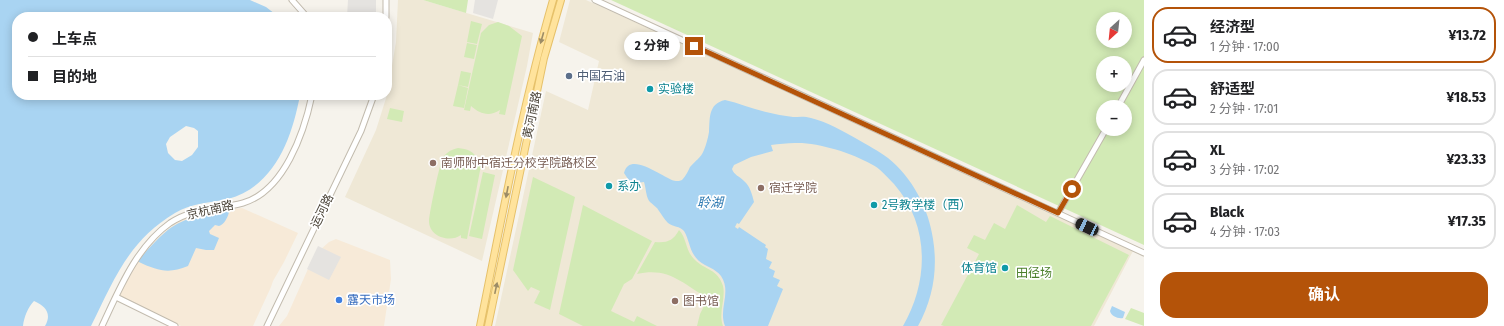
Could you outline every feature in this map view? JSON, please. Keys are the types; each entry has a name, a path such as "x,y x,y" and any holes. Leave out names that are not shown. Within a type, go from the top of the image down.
{"main road":[{"name":"黄河南路","path":"480,326 537,55 552,0"},
{"name":"黄河南路","path":"488,326 544,58 561,0"}],"street":[{"path":"292,0 303,12"},
{"path":"386,0 386,12"},
{"path":"596,0 1144,253"},
{"path":"1122,100 1144,60"},
{"name":"京杭南路","path":"102,326 136,259 150,242 169,224 180,217 207,209 243,203 257,197 279,178 304,126 311,100"},
{"name":"运河路","path":"267,326 361,131 372,100"},
{"path":"1058,213 1102,136"},
{"path":"116,298 175,326"}],"shaded area":[{"path":"348,0 376,0 376,12 347,12"},
{"name":"南师附中宿迁分校学院路校区","path":"398,0 423,0 533,33 527,66 482,261 345,197 376,130 385,100 392,100 392,66 396,42"},
{"path":"475,0 498,0 493,19 473,13"},
{"name":"宿迁学院","path":"570,0 586,0 862,125 1133,251 1094,326 495,326 546,91 588,110 599,61 559,42"},
{"path":"242,208 298,233 273,281 253,326 181,326 118,296 144,251 176,223 206,212"},
{"path":"336,239 390,260 391,279 384,326 279,326 287,316 312,260 329,242"},
{"path":"318,246 341,257 329,280 307,269"}],"green space":[{"path":"423,0 468,0 466,13"},
{"path":"611,0 1144,0 1144,245"},
{"path":"471,21 482,24 477,44 467,42"},
{"path":"498,22 509,26 522,36 505,115 499,114 500,110 488,114 481,113 471,106 470,111 464,110 481,33 489,25"},
{"path":"467,43 477,45 474,59 464,57"},
{"path":"461,71 471,73 468,87 458,85"},
{"path":"458,85 468,88 464,108 453,106"},
{"path":"390,108 404,111 402,122 387,119"},
{"path":"458,148 470,151 478,160 482,160 467,239 461,238 461,235 446,238 436,235 430,227 429,221 443,157 450,151"},
{"path":"483,172 495,175 482,239 469,236"},
{"path":"533,177 575,197 550,310 534,303 540,291 531,287 528,291 513,270"},
{"path":"583,205 652,241 632,279 624,284 611,311 634,322 637,316 657,326 583,326 559,314"},
{"name":"田径场","path":"1017,205 1046,222 1050,216 1129,255 1091,326 941,325 979,254 967,248 974,235 985,240 994,223 1005,229"},
{"path":"679,230 682,233 689,253 695,260 715,273 721,280 724,291 721,316 723,326 697,326 700,314 708,298 683,282 658,273 648,272 637,274 655,242 663,242 672,239"},
{"path":"1131,308 1144,313 1144,326 1125,319"}],"water":[{"path":"0,0 250,0 266,7 272,12 12,12 12,100 299,100 292,128 286,143 279,158 269,172 258,183 244,193 228,199 188,207 181,210 159,224 145,236 134,249 115,277 91,326 45,326 48,318 47,311 42,305 34,301 27,312 23,326 0,326","holes":["186,126 194,128 198,131 198,147 192,155 182,161 175,160 168,153 166,144 170,137"]},
{"name":"聆湖","path":"725,100 766,112 790,117 809,117 829,124 881,153 905,174 918,194 928,216 933,239 935,261 931,295 918,326 903,326 912,309 918,291 922,254 920,235 906,200 894,184 883,173 863,160 824,146 804,143 786,143 771,145 773,151 751,157 734,165 732,169 735,174 748,185 754,202 739,224 737,223 735,227 738,229 739,227 766,245 765,247 768,249 766,259 772,262 769,268 775,271 773,277 780,280 777,286 783,289 768,326 725,326 723,313 725,288 721,276 696,258 691,250 684,231 681,228 668,223 657,208 650,202 644,182 630,182 624,173 628,166 633,164 648,168 676,181 682,180 690,167 703,153 709,134 710,117 713,108 719,102"},
{"path":"226,211 229,212 224,222 219,226 215,225 209,231 210,234 219,238 214,250 196,248 188,266 169,271 152,268 139,262 138,260 158,238 172,227 198,216"},
{"path":"1112,306 1125,312 1123,318 1113,316 1110,311"}],"place":[{"name":"中国石油","path":"569,76"},
{"name":"实验楼","path":"650,89"},
{"name":"南师附中宿迁分校学院路校区","path":"433,163"},
{"name":"系办","path":"609,186"},
{"name":"宿迁学院","path":"761,188"},
{"name":"2号教学楼（西）","path":"874,205"},
{"name":"体育馆","path":"1005,268"},
{"name":"露天市场","path":"339,300"},
{"name":"图书馆","path":"675,301"}],"route":[{"path":"694,46 1058,213 1072,189"}]}
